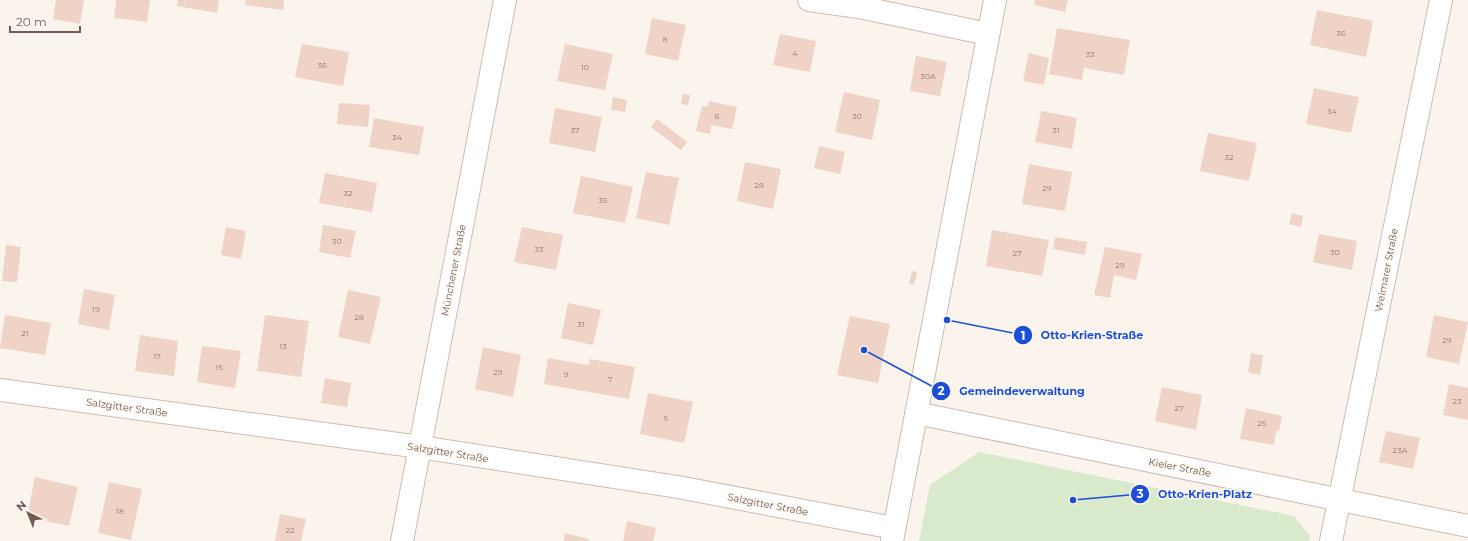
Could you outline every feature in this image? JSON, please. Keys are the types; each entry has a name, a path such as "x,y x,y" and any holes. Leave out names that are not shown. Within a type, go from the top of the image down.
{"street":[{"name":"Münchener Straße","path":"402,541 505,0"},
{"path":"809,0 859,7 988,34"},
{"path":"893,535 995,0"},
{"name":"Weimarer Straße","path":"1331,541 1441,0"},
{"name":"Salzgitter Straße","path":"0,390 420,447 678,486 893,535"},
{"name":"Kieler Straße","path":"916,412 1468,526"}],"green space":[{"path":"979,452 1294,516 1310,536 1309,541 919,541 930,485"}],"building":[{"path":"56,0 84,0 80,24 53,19"},
{"path":"116,0 150,0 147,22 114,18"},
{"path":"178,0 219,0 217,13 177,6"},
{"path":"246,0 284,0 283,10 245,5"},
{"path":"1035,0 1068,0 1065,12 1034,5"},
{"path":"1317,10 1373,21 1366,57 1310,45"},
{"path":"652,18 686,25 678,61 645,54"},
{"path":"1057,28 1130,40 1124,75 1084,68 1082,80 1049,74"},
{"path":"780,34 816,41 810,72 773,65"},
{"path":"302,44 349,52 343,86 295,77"},
{"path":"565,44 613,54 605,90 557,81"},
{"path":"1029,53 1049,58 1044,85 1023,81"},
{"path":"916,56 947,62 940,96 910,91"},
{"path":"1314,88 1359,97 1351,133 1306,124"},
{"path":"844,92 880,100 872,140 835,132"},
{"path":"683,94 690,95 688,105 681,104"},
{"path":"613,97 627,100 625,112 611,110"},
{"path":"709,101 737,107 732,129 711,125 710,134 696,131 702,106 708,107"},
{"path":"339,103 370,105 368,127 337,124"},
{"path":"555,108 602,117 595,152 549,143"},
{"path":"1041,111 1077,118 1072,149 1035,142"},
{"path":"374,118 424,127 419,155 369,147"},
{"path":"657,119 687,142 681,150 651,127"},
{"path":"1208,133 1257,143 1249,181 1200,171"},
{"path":"819,146 845,152 840,174 814,168"},
{"path":"745,162 781,169 773,209 737,201"},
{"path":"1029,164 1072,172 1065,211 1022,204"},
{"path":"646,172 679,178 669,225 636,218"},
{"path":"325,173 377,183 372,212 319,203"},
{"path":"581,176 633,187 625,223 573,213"},
{"path":"1292,213 1303,216 1301,227 1289,224"},
{"path":"323,225 356,231 350,258 319,252"},
{"path":"226,227 246,231 241,259 221,255"},
{"path":"522,227 563,235 556,270 514,262"},
{"path":"992,230 1049,240 1042,276 986,266"},
{"path":"1319,234 1357,241 1352,270 1313,262"},
{"path":"1055,237 1087,242 1085,255 1053,249"},
{"path":"6,245 21,247 17,282 2,281"},
{"path":"1105,247 1142,254 1136,280 1114,275 1110,298 1094,295"},
{"path":"912,271 917,272 914,285 909,284"},
{"path":"84,289 115,295 109,330 78,324"},
{"path":"348,290 381,297 370,344 338,337"},
{"path":"568,303 601,310 593,345 561,338"},
{"path":"5,315 51,323 45,355 0,348"},
{"path":"265,315 309,321 301,377 257,371"},
{"path":"1434,315 1468,322 1459,364 1426,357"},
{"path":"850,316 890,324 878,383 837,375"},
{"path":"140,335 178,341 174,376 135,371"},
{"path":"202,346 241,351 235,388 197,382"},
{"path":"483,347 521,355 513,397 475,389"},
{"path":"1251,353 1263,355 1260,375 1248,372"},
{"path":"548,358 589,365 590,359 635,367 629,399 544,384"},
{"path":"325,378 351,383 347,407 321,403"},
{"path":"1449,384 1468,388 1468,420 1443,415"},
{"path":"1162,387 1202,395 1196,430 1155,421"},
{"path":"648,393 693,402 684,443 640,434"},
{"path":"1246,408 1282,416 1279,431 1276,431 1274,445 1240,439"},
{"path":"1386,431 1420,438 1413,469 1379,462"},
{"path":"35,477 78,487 69,526 27,517"},
{"path":"109,482 142,489 131,540 98,533"},
{"path":"280,514 306,519 301,541 275,541"},
{"path":"627,521 656,528 653,541 623,541"},
{"path":"565,533 589,539 588,541 564,541"}],"place":[{"name":"Otto-Krien-Straße","path":"947,320"},
{"name":"Gemeindeverwaltung","path":"864,350"},
{"name":"Otto-Krien-Platz","path":"1073,500"}]}
